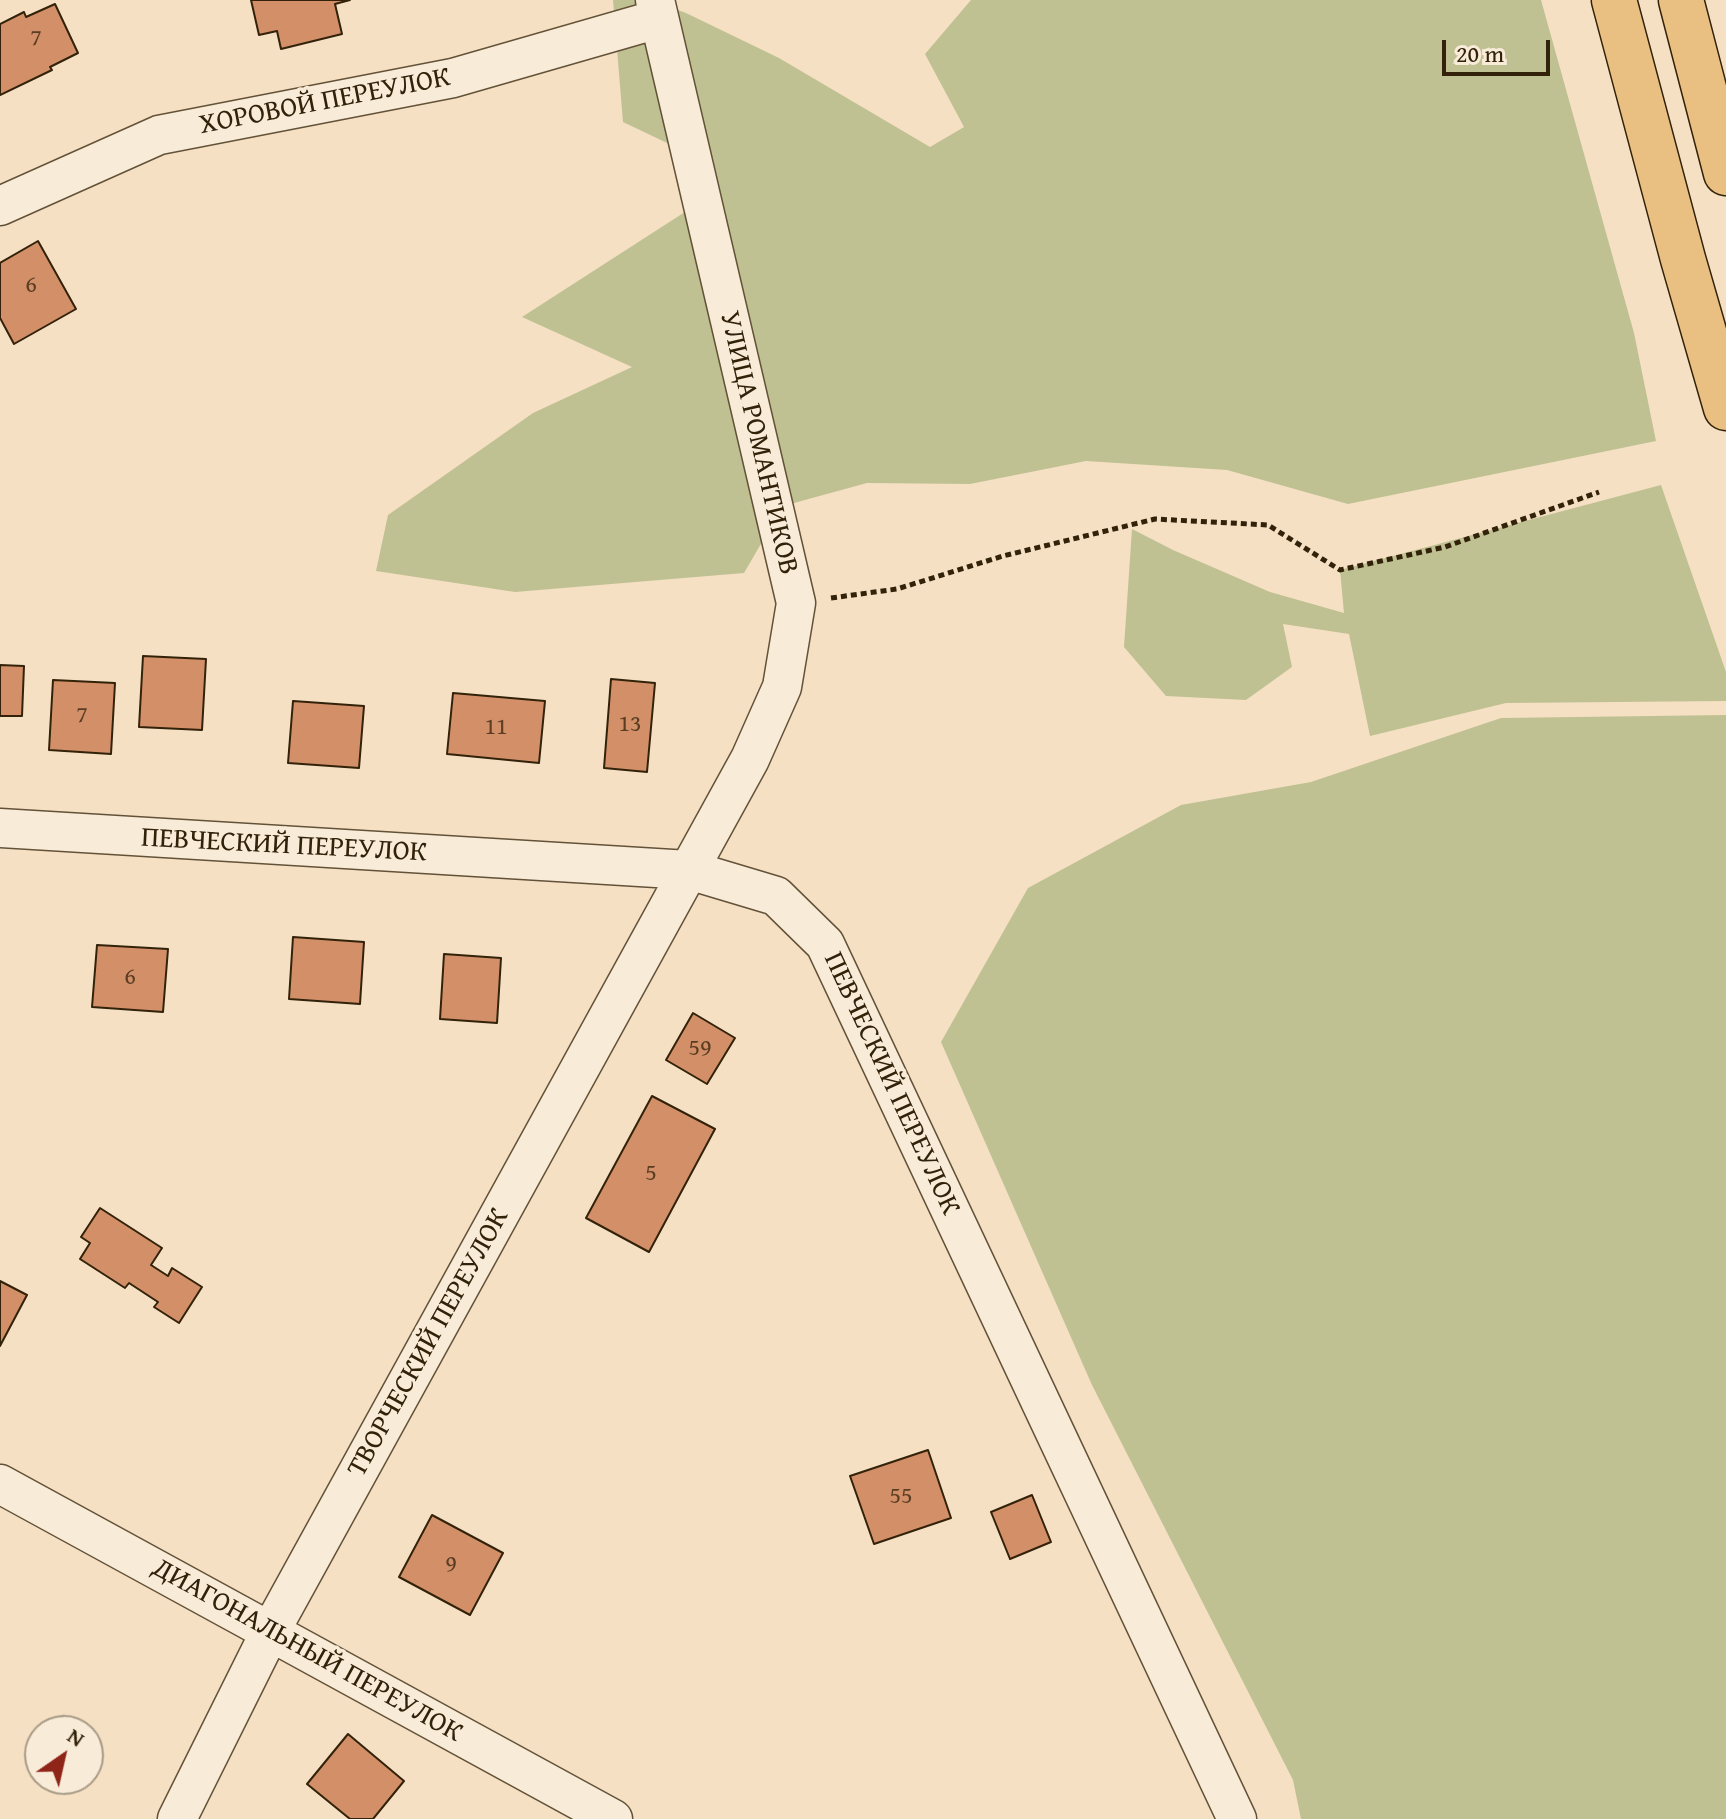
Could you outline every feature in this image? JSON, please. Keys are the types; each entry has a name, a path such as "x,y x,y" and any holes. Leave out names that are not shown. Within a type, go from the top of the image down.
{"highway":[{"path":"1614,0 1726,408"},
{"path":"1681,0 1726,173"}],"street":[{"name":"ХОРОВОЙ ПЕРЕУЛОК","path":"0,206 159,135 453,78 656,10"},
{"name":"УЛИЦА РОМАНТИКОВ","path":"656,10 796,603 782,687 750,759 689,870"},
{"name":"ПЕВЧЕСКИЙ ПЕРЕУЛОК","path":"0,828 689,870 776,896 825,944 1237,1819"},
{"name":"ТВОРЧЕСКИЙ ПЕРЕУЛОК","path":"177,1819 271,1630 689,870"},
{"name":"ДИАГОНАЛЬНЫЙ ПЕРЕУЛОК","path":"0,1484 613,1819"}],"path":[{"path":"796,603 897,589 1003,556 1155,519 1268,525 1340,570 1445,547 1599,492"}],"green space":[{"path":"613,0 650,0 686,13 779,58 930,147 964,127 925,54 971,0 1541,0 1634,333 1656,441 1348,504 1227,470 1086,461 970,484 867,483 783,506 744,573 515,592 376,571 388,515 533,413 632,367 522,317 702,201 707,162 623,122"},
{"path":"1661,485 1726,672 1726,701 1506,703 1370,736 1349,634 1283,624 1292,667 1246,700 1166,696 1124,647 1132,529 1270,592 1344,613 1340,570"},
{"path":"1726,715 1726,1819 1301,1819 1293,1780 1092,1385 941,1042 1028,888 1181,805 1311,782 1501,718"}],"building":[{"path":"251,0 350,0 335,4 342,34 281,49 277,31 259,35"},
{"path":"55,4 78,53 50,67 52,70 0,95 0,24 24,12 26,17"},
{"path":"38,241 76,309 14,344 0,318 0,263"},
{"path":"143,656 206,659 202,730 139,727"},
{"path":"0,665 24,666 22,716 0,716"},
{"path":"611,679 655,683 647,772 604,768"},
{"path":"53,680 115,683 111,754 49,750"},
{"path":"453,693 545,701 539,763 447,754"},
{"path":"293,701 364,706 359,768 288,763"},
{"path":"293,937 364,942 360,1004 289,999"},
{"path":"97,945 168,949 163,1012 92,1007"},
{"path":"444,954 501,958 497,1023 440,1019"},
{"path":"693,1013 735,1038 707,1084 666,1060"},
{"path":"652,1096 715,1129 649,1252 586,1218"},
{"path":"100,1208 162,1248 151,1265 168,1276 172,1268 202,1287 179,1323 154,1307 158,1302 129,1283 125,1288 80,1259 90,1243 81,1237"},
{"path":"0,1281 27,1295 0,1346"},
{"path":"928,1450 951,1518 874,1544 850,1476"},
{"path":"1032,1495 1051,1542 1010,1559 991,1512"},
{"path":"432,1515 503,1553 470,1615 399,1577"},
{"path":"348,1734 404,1781 373,1819 350,1819 307,1784"}]}
